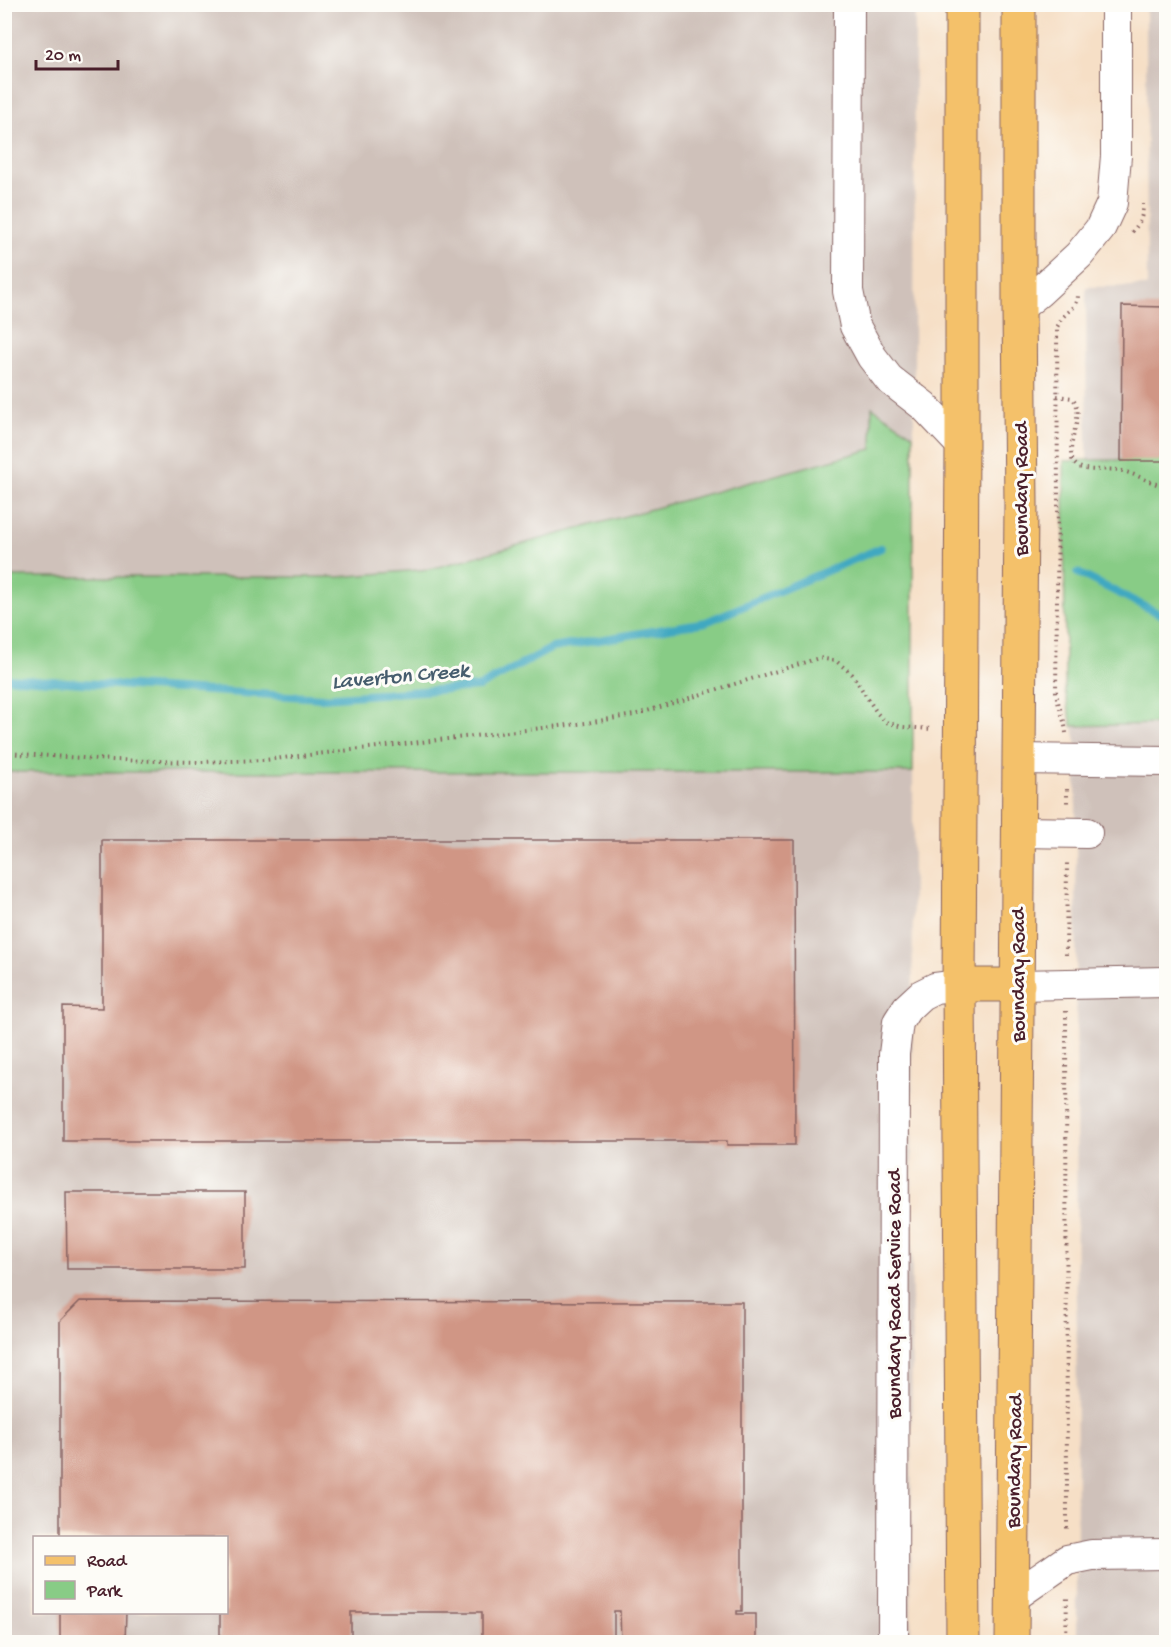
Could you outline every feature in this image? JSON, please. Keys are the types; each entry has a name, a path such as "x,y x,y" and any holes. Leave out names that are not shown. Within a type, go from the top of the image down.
{"main road":[{"path":"962,4 959,986 963,1642"},
{"name":"Boundary Road","path":"1012,1642 1021,505 1019,4"},
{"path":"959,986 1018,985"}],"street":[{"path":"849,4 848,291 855,326 872,357 889,379 924,406 962,446"},
{"path":"1019,308 1079,255 1100,229 1112,203 1116,156 1116,4"},
{"path":"1018,759 1167,761"},
{"path":"1018,832 1077,833"},
{"path":"1018,985 1167,982"},
{"name":"Boundary Road Service Road","path":"892,1642 894,1054 898,1022 907,1008 921,995 935,988 959,986"},
{"path":"1012,1598 1067,1560 1092,1555 1167,1554"}],"path":[{"path":"1066,1642 1066,984 1077,833 1067,760 1065,723 1056,692 1057,396 1072,398 1077,404 1078,413 1071,450 1077,465 1085,468 1122,471 1167,487"},
{"path":"1021,505 1058,503"},
{"path":"4,753 114,760 200,762 265,760 575,724 634,715 819,658 836,661 852,674 877,713 886,722 902,727 937,730"}],"shaded area":[{"path":"5,5 915,5 911,1642 5,1642"},
{"path":"1146,5 1166,5 1166,1642 1077,1642 1076,741 1065,691 1064,461 1087,460 1086,287 1147,286"}],"green space":[{"path":"872,407 913,435 913,772 5,772 5,577 339,577 430,569 872,449"},
{"path":"1166,460 1166,724 1072,726 1065,691 1064,461"}],"building":[{"path":"1122,306 1166,307 1166,461 1121,461"},
{"path":"102,840 794,840 795,1145 727,1145 727,1141 63,1141 63,1007 102,1008"},
{"path":"66,1192 245,1192 245,1269 67,1269"},
{"path":"80,1301 742,1302 742,1611 737,1611 737,1614 756,1614 756,1639 752,1639 752,1642 621,1642 620,1611 614,1611 614,1642 482,1642 482,1612 351,1612 351,1642 220,1642 220,1614 228,1614 228,1536 60,1536 60,1321"},
{"path":"60,1614 126,1614 125,1642 60,1642"}],"waterway":[{"name":"Laverton Creek","path":"4,678 322,698 479,687 552,648 706,622 881,548"},
{"name":"Laverton Creek","path":"1078,573 1166,617"}]}
